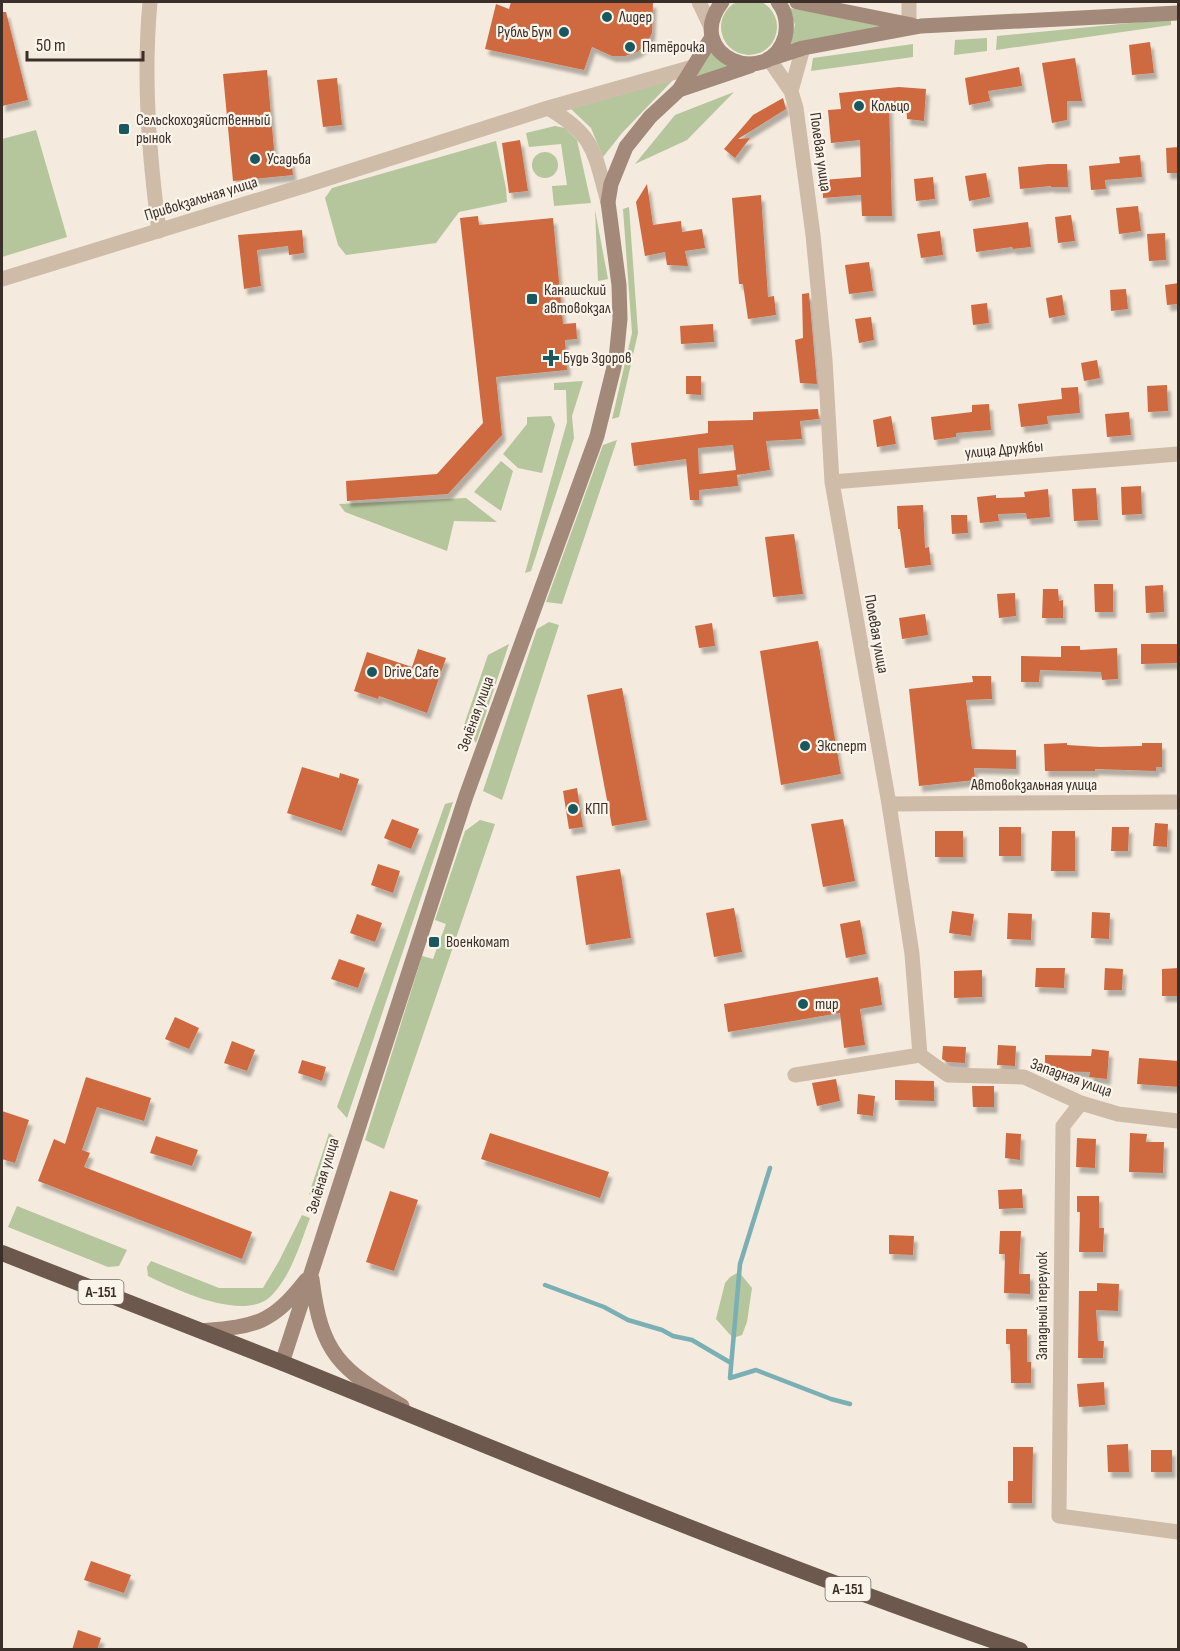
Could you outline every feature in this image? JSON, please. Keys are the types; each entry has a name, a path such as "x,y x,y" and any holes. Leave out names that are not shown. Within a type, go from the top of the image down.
{"highway":[{"name":"А-151","path":"2,1253 282,1363 678,1524 894,1607 1020,1650"}],"main road":[{"name":"Зелёная улица","path":"282,1363 466,796 597,436 616,359 620,319 619,285 608,202 611,184 626,147 650,117 679,90 711,32 712,17 722,2"},
{"path":"711,32 720,52 727,58 746,64 764,61 778,50 787,28 786,18 778,2"},
{"path":"798,2 915,25 1179,13"},
{"name":"Зелёная улица","path":"679,90 803,48 915,25"},
{"path":"201,1331 244,1327 263,1321 278,1312 291,1299 311,1273"},
{"path":"311,1273 321,1330 331,1349 344,1366 363,1383 435,1426"}],"street":[{"path":"150,2 147,129 159,231"},
{"path":"699,2 711,32"},
{"path":"909,2 915,25"},
{"name":"Полевая улица","path":"791,91 803,48"},
{"name":"Полевая улица","path":"764,61 791,91 796,108 813,236 825,360 832,482 889,804 912,954 920,1055"},
{"name":"Привокзальная улица","path":"2,279 548,108 693,67"},
{"path":"548,108 577,128 593,148 608,202"},
{"name":"улица Дружбы","path":"832,482 1179,454"},
{"name":"Автовокзальная улица","path":"889,804 1179,802"},
{"path":"795,1075 920,1055"},
{"name":"Западная улица","path":"920,1055 948,1075 1024,1077 1082,1103 1118,1114 1179,1121"},
{"name":"Западный переулок","path":"1082,1103 1063,1126 1059,1516 1179,1532"}],"green space":[{"path":"749,-1 764,4 772,12 777,27 772,42 764,50 749,55 734,50 726,42 721,27 726,12 734,4"},
{"path":"789,8 893,26 789,44 795,25"},
{"path":"1171,19 1171,25 996,50 997,36"},
{"path":"987,38 987,51 954,55 955,40"},
{"path":"913,44 913,57 811,71 813,58"},
{"path":"712,49 730,65 694,78"},
{"path":"673,80 622,133 603,157 591,128 571,109"},
{"path":"734,92 687,140 635,164 675,115"},
{"path":"555,126 565,128 577,140 591,203 554,206 552,186 567,185 561,144 529,147 526,133"},
{"path":"36,130 67,237 2,257 2,139"},
{"path":"496,141 507,202 459,212 436,243 346,255 338,245 325,198 332,188"},
{"path":"545,152 554,156 558,165 554,174 545,178 536,174 532,165 536,156"},
{"path":"629,207 638,333 619,417 612,419 632,333 623,209"},
{"path":"595,210 608,279 598,281"},
{"path":"583,381 572,416 574,438 531,571 525,573 567,422 566,390 554,390 554,383"},
{"path":"551,416 555,425 542,473 518,468 503,454 527,424 527,417"},
{"path":"617,440 562,604 546,602 603,445"},
{"path":"501,461 513,471 501,511 474,492"},
{"path":"466,498 497,522 454,521 447,551 345,512 339,504"},
{"path":"549,622 559,625 502,800 483,791 537,629"},
{"path":"509,644 476,743 464,725 488,655"},
{"path":"453,802 347,1118 337,1107 445,804"},
{"path":"480,820 495,824 384,1149 365,1140 422,956 433,959 446,924 435,920 465,831"},
{"path":"329,1133 337,1139 320,1195 309,1194"},
{"path":"17,1206 127,1250 119,1266 108,1267 8,1227"},
{"path":"302,1215 310,1218 290,1268 280,1286 261,1302 247,1306 212,1302 148,1276 147,1267 151,1261 219,1288 263,1288"},
{"path":"739,1272 752,1288 747,1322 742,1335 733,1338 716,1319 725,1283"}],"building":[{"path":"511,2 653,2 652,33 646,45 637,52 625,56 612,56 592,47 584,70 485,49 496,4 509,9"},
{"path":"2,12 6,12 28,100 2,106"},
{"path":"1150,42 1154,73 1132,75 1129,45"},
{"path":"1075,58 1082,101 1067,101 1067,120 1052,123 1042,63"},
{"path":"1019,67 1022,86 988,91 990,101 969,105 965,78"},
{"path":"267,70 275,161 291,159 293,175 233,181 223,74"},
{"path":"337,78 342,125 323,127 317,80"},
{"path":"899,87 926,89 924,121 907,119 906,102 889,103 892,216 862,216 861,195 823,198 822,180 861,177 860,140 831,143 828,110 841,109 839,93"},
{"path":"783,98 786,109 738,139 750,138 735,158 724,149 753,115"},
{"path":"520,140 528,191 509,193 502,143"},
{"path":"1179,147 1179,173 1167,173 1166,148"},
{"path":"1140,155 1142,177 1105,180 1106,189 1091,190 1089,166 1120,163 1119,157"},
{"path":"1067,164 1068,187 1020,189 1018,167"},
{"path":"986,173 990,197 969,201 965,176"},
{"path":"933,177 935,199 916,201 914,179"},
{"path":"647,184 653,225 681,221 682,232 702,229 705,248 685,251 688,266 667,265 665,252 645,256 636,202"},
{"path":"761,195 768,297 774,296 776,315 748,319 743,284 739,284 732,198"},
{"path":"1138,206 1141,231 1119,234 1116,208"},
{"path":"1071,215 1075,241 1058,243 1055,217"},
{"path":"478,216 479,225 553,218 563,324 576,323 577,339 565,340 567,370 496,377 502,435 448,494 347,501 346,481 437,474 483,423 460,218"},
{"path":"1028,222 1031,247 976,252 973,229"},
{"path":"302,230 304,253 289,255 288,246 257,250 261,286 244,289 238,235"},
{"path":"940,231 943,255 921,258 917,234"},
{"path":"1165,233 1166,260 1149,261 1147,234"},
{"path":"869,262 873,291 849,294 845,265"},
{"path":"1179,283 1179,304 1167,305 1165,285"},
{"path":"1126,289 1128,309 1111,311 1110,290"},
{"path":"809,293 817,384 800,383 795,340 803,338 802,294"},
{"path":"1062,295 1065,315 1049,318 1046,298"},
{"path":"987,303 989,323 973,325 971,305"},
{"path":"871,317 874,340 859,343 855,319"},
{"path":"713,324 714,342 681,344 680,326"},
{"path":"1097,360 1100,378 1084,381 1081,363"},
{"path":"686,376 701,376 701,395 686,394"},
{"path":"1167,385 1168,411 1148,412 1147,386"},
{"path":"1078,387 1080,413 1047,416 1048,424 1021,427 1018,404 1062,399 1061,388"},
{"path":"989,404 991,430 956,433 956,437 934,440 931,417 972,412 972,405"},
{"path":"818,409 819,419 800,421 802,439 766,441 770,470 737,475 738,486 699,490 699,500 690,500 686,459 634,466 631,443 708,433 708,421 753,420 753,412","holes":["733,445 736,470 699,474 698,448"]},
{"path":"1129,412 1131,435 1107,437 1105,414"},
{"path":"891,416 896,444 877,447 873,420"},
{"path":"1141,486 1142,514 1122,515 1121,487"},
{"path":"1096,488 1098,520 1074,521 1072,489"},
{"path":"1048,489 1050,517 1027,519 1026,513 998,514 999,521 980,523 977,497 996,495 996,498 1025,497 1024,492"},
{"path":"923,505 925,548 929,547 931,565 905,568 900,529 898,529 897,506"},
{"path":"951,515 967,515 968,533 952,534"},
{"path":"794,534 803,594 773,597 765,537"},
{"path":"1094,584 1113,584 1113,612 1095,612"},
{"path":"1163,585 1164,612 1146,613 1145,586"},
{"path":"1043,589 1058,589 1059,601 1063,600 1063,618 1042,618"},
{"path":"1015,593 1016,616 999,618 997,594"},
{"path":"925,614 928,635 902,639 899,618"},
{"path":"712,623 715,646 699,648 695,626"},
{"path":"818,641 841,774 781,785 760,651"},
{"path":"1141,644 1179,644 1179,663 1141,664"},
{"path":"1061,646 1080,646 1080,650 1117,648 1118,679 1102,680 1101,672 1040,670 1039,682 1021,682 1021,656 1061,657"},
{"path":"418,649 446,658 427,713 379,696 378,699 354,691 367,652 412,667"},
{"path":"972,676 991,676 992,699 966,700 972,749 1016,750 1016,769 974,768 975,780 919,786 909,689 973,682"},
{"path":"622,688 647,820 612,826 587,695"},
{"path":"1067,743 1067,745 1100,747 1162,743 1162,767 1156,767 1156,771 1095,769 1095,771 1045,771 1044,744"},
{"path":"302,767 339,778 340,773 359,779 342,831 287,813"},
{"name":"КПП","path":"577,788 583,827 569,829 563,791"},
{"path":"392,819 419,829 411,849 384,838"},
{"path":"843,819 855,881 823,887 811,824"},
{"path":"1155,823 1168,824 1167,847 1153,846"},
{"path":"999,827 1021,827 1021,856 999,856"},
{"path":"1112,827 1129,827 1128,851 1111,851"},
{"path":"935,831 963,831 963,857 935,857"},
{"path":"1052,831 1075,831 1075,871 1051,871"},
{"path":"378,864 400,871 393,893 371,885"},
{"path":"620,869 631,938 586,945 576,876"},
{"path":"734,908 742,952 714,957 706,913"},
{"path":"952,911 974,914 971,936 949,933"},
{"path":"1092,912 1110,913 1109,939 1091,938"},
{"path":"1008,913 1032,914 1031,940 1007,939"},
{"path":"357,914 382,923 375,942 350,933"},
{"path":"860,920 866,954 846,958 840,924"},
{"path":"339,959 365,968 358,988 331,979"},
{"path":"1036,968 1065,968 1064,988 1035,987"},
{"path":"1105,968 1123,969 1122,990 1104,990"},
{"path":"1179,968 1179,996 1162,996 1162,969"},
{"path":"982,970 982,997 954,998 954,971"},
{"name":"тир","path":"878,977 882,1005 860,1009 865,1045 844,1048 840,1013 728,1032 724,1004"},
{"path":"175,1017 199,1028 189,1049 165,1039"},
{"path":"232,1041 255,1050 247,1071 224,1063"},
{"path":"998,1045 1016,1046 1015,1066 997,1065"},
{"path":"943,1046 966,1047 965,1063 947,1062 942,1059"},
{"path":"1092,1049 1109,1051 1107,1079 1089,1077 1090,1072 1045,1071 1045,1055 1091,1056"},
{"path":"1139,1058 1179,1061 1179,1087 1137,1084"},
{"path":"302,1060 326,1067 322,1081 298,1073"},
{"path":"86,1077 151,1098 144,1121 97,1107 82,1150 90,1153 84,1167 252,1232 242,1259 38,1181 54,1139 65,1144"},
{"path":"836,1079 840,1101 817,1106 812,1083"},
{"path":"895,1080 934,1081 934,1101 895,1100"},
{"path":"972,1086 994,1086 994,1107 973,1107"},
{"path":"858,1094 875,1096 873,1116 857,1114"},
{"path":"2,1111 29,1120 15,1163 2,1159"},
{"path":"490,1133 609,1172 600,1198 481,1159"},
{"path":"1006,1133 1021,1134 1020,1160 1005,1158"},
{"path":"1130,1133 1147,1134 1146,1142 1164,1142 1163,1173 1129,1172"},
{"path":"156,1136 198,1150 192,1166 150,1153"},
{"path":"1077,1138 1096,1139 1095,1168 1076,1167"},
{"path":"1022,1189 1023,1208 999,1209 998,1190"},
{"path":"390,1191 418,1200 394,1271 366,1262"},
{"path":"1077,1196 1099,1196 1099,1228 1104,1228 1103,1252 1079,1252 1080,1212 1077,1212"},
{"path":"1000,1231 1021,1231 1019,1274 1030,1274 1030,1294 1004,1293 1005,1254 999,1254"},
{"path":"889,1235 914,1236 913,1255 889,1254"},
{"path":"1097,1283 1119,1284 1118,1311 1096,1310 1098,1341 1104,1341 1103,1358 1078,1358 1079,1291 1097,1291"},
{"path":"1006,1329 1027,1329 1027,1362 1031,1362 1031,1383 1011,1383 1010,1344 1006,1344"},
{"path":"1104,1382 1105,1405 1079,1407 1077,1384"},
{"path":"1128,1444 1129,1472 1108,1472 1107,1445"},
{"path":"1013,1447 1033,1447 1032,1503 1008,1503 1008,1481 1013,1481"},
{"path":"1151,1450 1172,1450 1172,1472 1151,1472"},
{"path":"91,1561 131,1575 124,1593 84,1580"},
{"path":"78,1630 101,1638 97,1650 72,1650"}],"waterway":[{"path":"770,1168 740,1264 730,1378 756,1370 850,1404"},
{"path":"545,1285 604,1307 628,1320 662,1330 673,1336 692,1340 731,1363"}],"place":[{"name":"Лидер","path":"607,17"},
{"name":"Рубль Бум","path":"564,32"},
{"name":"Пятёрочка","path":"630,47"},
{"name":"Кольцо","path":"859,106"},
{"name":"Сельскохозяйственный рынок","path":"124,129"},
{"name":"Усадьба","path":"255,159"},
{"name":"Канашский автовокзал","path":"532,299"},
{"name":"Будь Здоров","path":"551,358"},
{"name":"Drive Cafe","path":"372,672"},
{"name":"Эксперт","path":"805,746"},
{"name":"КПП","path":"573,809"},
{"name":"Военкомат","path":"434,942"},
{"name":"тир","path":"803,1004"}]}
